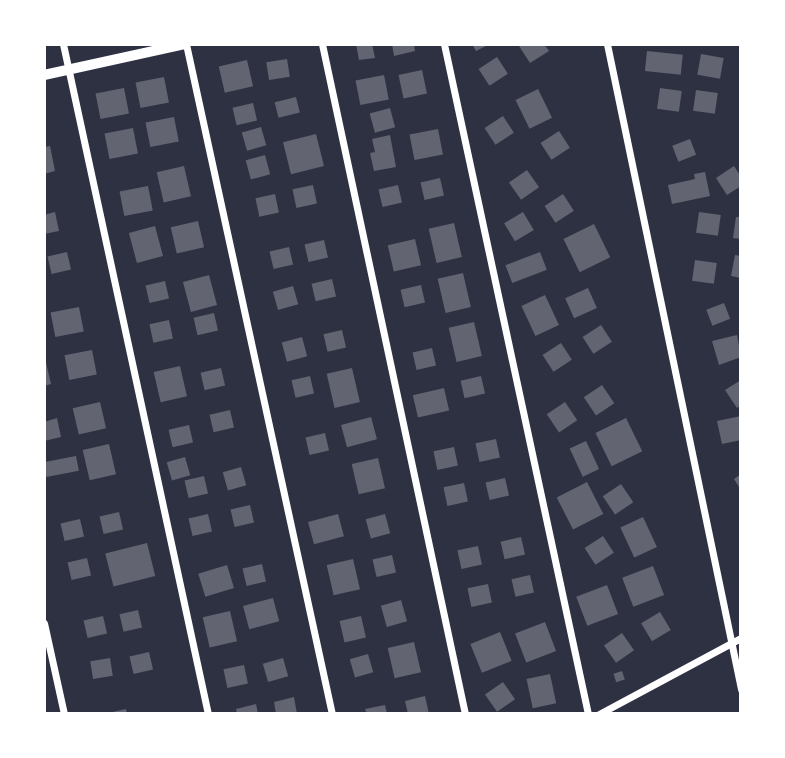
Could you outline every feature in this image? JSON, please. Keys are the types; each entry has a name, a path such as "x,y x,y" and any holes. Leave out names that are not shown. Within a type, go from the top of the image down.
{"street":[{"path":"64,44 208,714"},
{"path":"44,75 186,44 332,714"},
{"path":"322,44 465,714"},
{"path":"444,44 587,714"},
{"path":"607,44 741,689"},
{"path":"44,623 64,714"},
{"path":"599,714 741,638"}],"building":[{"path":"356,44 372,44 375,58 359,60"},
{"path":"392,44 414,44 415,51 394,56"},
{"path":"472,44 490,44 476,51"},
{"path":"544,44 549,51 530,63 519,46"},
{"path":"647,51 683,55 681,75 645,71"},
{"path":"701,54 724,58 720,79 697,75"},
{"path":"497,57 508,74 489,86 479,69"},
{"path":"287,59 290,77 269,80 266,62"},
{"path":"247,60 253,86 225,93 219,67"},
{"path":"422,70 427,93 404,98 399,75"},
{"path":"384,75 389,100 360,105 356,81"},
{"path":"164,77 169,103 140,108 136,83"},
{"path":"124,88 129,114 100,119 96,94"},
{"path":"660,88 682,91 679,112 657,109"},
{"path":"538,89 552,118 530,129 516,100"},
{"path":"696,90 718,93 715,114 693,111"},
{"path":"296,97 300,113 279,118 275,102"},
{"path":"253,103 257,121 237,125 233,108"},
{"path":"390,108 395,127 375,133 370,113"},
{"path":"503,116 514,133 495,145 485,128"},
{"path":"174,117 179,142 150,147 146,123"},
{"path":"261,127 266,145 247,151 242,133"},
{"path":"133,128 138,154 109,159 105,134"},
{"path":"438,129 443,155 414,160 410,135"},
{"path":"559,131 570,148 551,160 541,143"},
{"path":"316,134 324,166 291,174 283,142"},
{"path":"390,135 396,167 374,171 370,153 375,152 372,139"},
{"path":"690,139 696,155 678,162 672,146"},
{"path":"50,146 55,171 44,174 44,147"},
{"path":"265,155 270,174 251,179 246,160"},
{"path":"184,166 191,196 164,203 157,172"},
{"path":"734,166 741,177 741,186 727,195 716,178"},
{"path":"527,170 539,187 521,200 509,183"},
{"path":"705,172 710,196 672,204 668,185 695,179 694,174"},
{"path":"440,178 444,196 425,200 421,182"},
{"path":"313,185 317,204 296,208 292,189"},
{"path":"398,185 402,203 383,207 379,189"},
{"path":"148,186 153,211 124,216 120,192"},
{"path":"275,194 279,213 259,217 255,198"},
{"path":"563,194 574,211 555,223 545,206"},
{"path":"55,212 59,231 44,234 44,215"},
{"path":"523,212 534,230 515,241 504,223"},
{"path":"699,212 721,215 718,236 696,233"},
{"path":"736,217 741,217 741,239 733,238"},
{"path":"198,221 204,247 177,254 171,227"},
{"path":"454,223 462,257 437,263 429,229"},
{"path":"594,224 610,257 580,272 563,239"},
{"path":"155,226 163,256 137,263 129,233"},
{"path":"415,239 421,265 394,272 388,245"},
{"path":"324,240 328,258 309,262 305,244"},
{"path":"289,247 293,265 274,269 270,251"},
{"path":"67,252 71,270 52,274 48,256"},
{"path":"540,252 547,270 512,283 505,265"},
{"path":"735,255 741,256 741,278 731,276"},
{"path":"695,260 717,263 714,284 692,281"},
{"path":"463,273 471,307 446,313 438,279"},
{"path":"209,275 217,305 191,312 183,282"},
{"path":"332,279 336,297 316,301 312,284"},
{"path":"165,281 169,299 150,303 146,285"},
{"path":"421,285 425,303 405,307 401,290"},
{"path":"293,286 298,304 278,310 273,292"},
{"path":"588,288 597,308 574,318 565,298"},
{"path":"545,295 559,325 535,336 521,306"},
{"path":"724,303 730,319 712,326 706,310"},
{"path":"79,307 84,332 55,337 51,313"},
{"path":"214,313 218,331 198,335 194,318"},
{"path":"169,320 173,339 153,343 149,324"},
{"path":"474,322 482,356 457,362 449,328"},
{"path":"601,325 612,342 593,354 583,337"},
{"path":"342,330 346,348 328,352 323,334"},
{"path":"737,335 741,357 719,365 712,341"},
{"path":"302,337 307,356 287,362 282,342"},
{"path":"561,343 572,360 553,372 543,355"},
{"path":"432,348 436,366 417,370 413,352"},
{"path":"92,350 97,375 69,380 65,355"},
{"path":"44,354 51,384 44,386"},
{"path":"180,366 187,396 161,402 154,372"},
{"path":"221,368 225,386 205,390 201,373"},
{"path":"352,368 360,402 335,408 327,374"},
{"path":"310,376 314,394 296,398 291,380"},
{"path":"481,376 485,394 465,398 461,381"},
{"path":"741,380 741,405 737,408 725,390"},
{"path":"602,385 614,403 596,416 584,397"},
{"path":"444,388 449,410 418,418 413,395"},
{"path":"100,402 106,428 79,435 73,408"},
{"path":"565,402 577,420 559,433 547,414"},
{"path":"230,410 234,428 214,432 210,415"},
{"path":"741,416 741,440 722,444 717,421"},
{"path":"371,417 377,439 347,447 341,425"},
{"path":"57,418 61,437 44,441 44,422"},
{"path":"626,418 642,451 612,466 595,433"},
{"path":"189,425 193,443 173,447 169,430"},
{"path":"325,433 329,451 310,455 306,437"},
{"path":"496,439 500,458 479,462 475,443"},
{"path":"586,441 599,469 583,477 570,449"},
{"path":"109,444 116,474 90,480 83,450"},
{"path":"454,447 458,466 437,470 433,451"},
{"path":"76,456 79,471 46,477 44,462"},
{"path":"185,457 190,475 172,481 167,462"},
{"path":"378,458 385,488 359,494 352,464"},
{"path":"241,467 246,485 228,491 223,472"},
{"path":"741,474 741,490 734,479"},
{"path":"204,476 208,494 189,498 185,480"},
{"path":"505,478 509,496 490,500 486,482"},
{"path":"587,482 603,514 573,530 557,497"},
{"path":"464,483 468,502 447,506 443,487"},
{"path":"621,484 633,502 615,515 603,496"},
{"path":"250,505 254,523 235,527 231,509"},
{"path":"119,512 123,530 104,534 100,516"},
{"path":"208,514 212,532 193,536 189,518"},
{"path":"338,514 344,536 314,544 308,522"},
{"path":"385,514 390,533 371,538 366,519"},
{"path":"643,517 657,547 634,557 620,528"},
{"path":"80,519 84,537 65,541 61,523"},
{"path":"603,536 614,553 595,565 585,548"},
{"path":"521,537 525,555 505,559 501,542"},
{"path":"147,543 155,576 114,586 105,553"},
{"path":"478,546 482,565 461,569 457,550"},
{"path":"392,555 396,573 377,577 373,559"},
{"path":"87,558 91,576 72,580 68,562"},
{"path":"353,559 360,589 334,595 327,565"},
{"path":"262,564 266,582 247,586 243,568"},
{"path":"227,565 234,588 205,597 198,574"},
{"path":"653,566 664,595 633,607 622,578"},
{"path":"530,575 534,593 516,597 511,579"},
{"path":"488,584 492,603 471,607 467,588"},
{"path":"607,585 618,614 587,626 576,597"},
{"path":"273,598 279,621 249,629 243,606"},
{"path":"401,600 407,621 387,627 381,606"},
{"path":"138,610 142,628 124,632 119,614"},
{"path":"230,611 237,641 210,648 203,617"},
{"path":"660,612 671,630 652,641 641,623"},
{"path":"103,616 107,634 88,638 84,620"},
{"path":"361,616 366,637 345,642 340,621"},
{"path":"545,622 556,651 526,662 515,633"},
{"path":"500,632 512,661 482,673 470,644"},
{"path":"622,633 634,650 616,663 604,646"},
{"path":"414,642 421,672 395,678 388,648"},
{"path":"149,652 153,670 134,674 130,656"},
{"path":"368,654 373,672 355,678 350,659"},
{"path":"110,658 113,676 93,679 90,661"},
{"path":"283,658 288,676 268,682 263,664"},
{"path":"244,665 248,684 227,688 223,669"},
{"path":"622,671 625,680 616,682 613,674"},
{"path":"550,674 556,703 533,708 527,679"},
{"path":"503,682 515,699 497,712 485,695"},
{"path":"425,696 429,714 408,714 405,701"},
{"path":"294,697 297,714 276,714 274,702"},
{"path":"256,704 258,714 237,714 236,709"},
{"path":"385,705 387,714 367,714 365,709"},
{"path":"126,709 127,714 108,713"}]}
